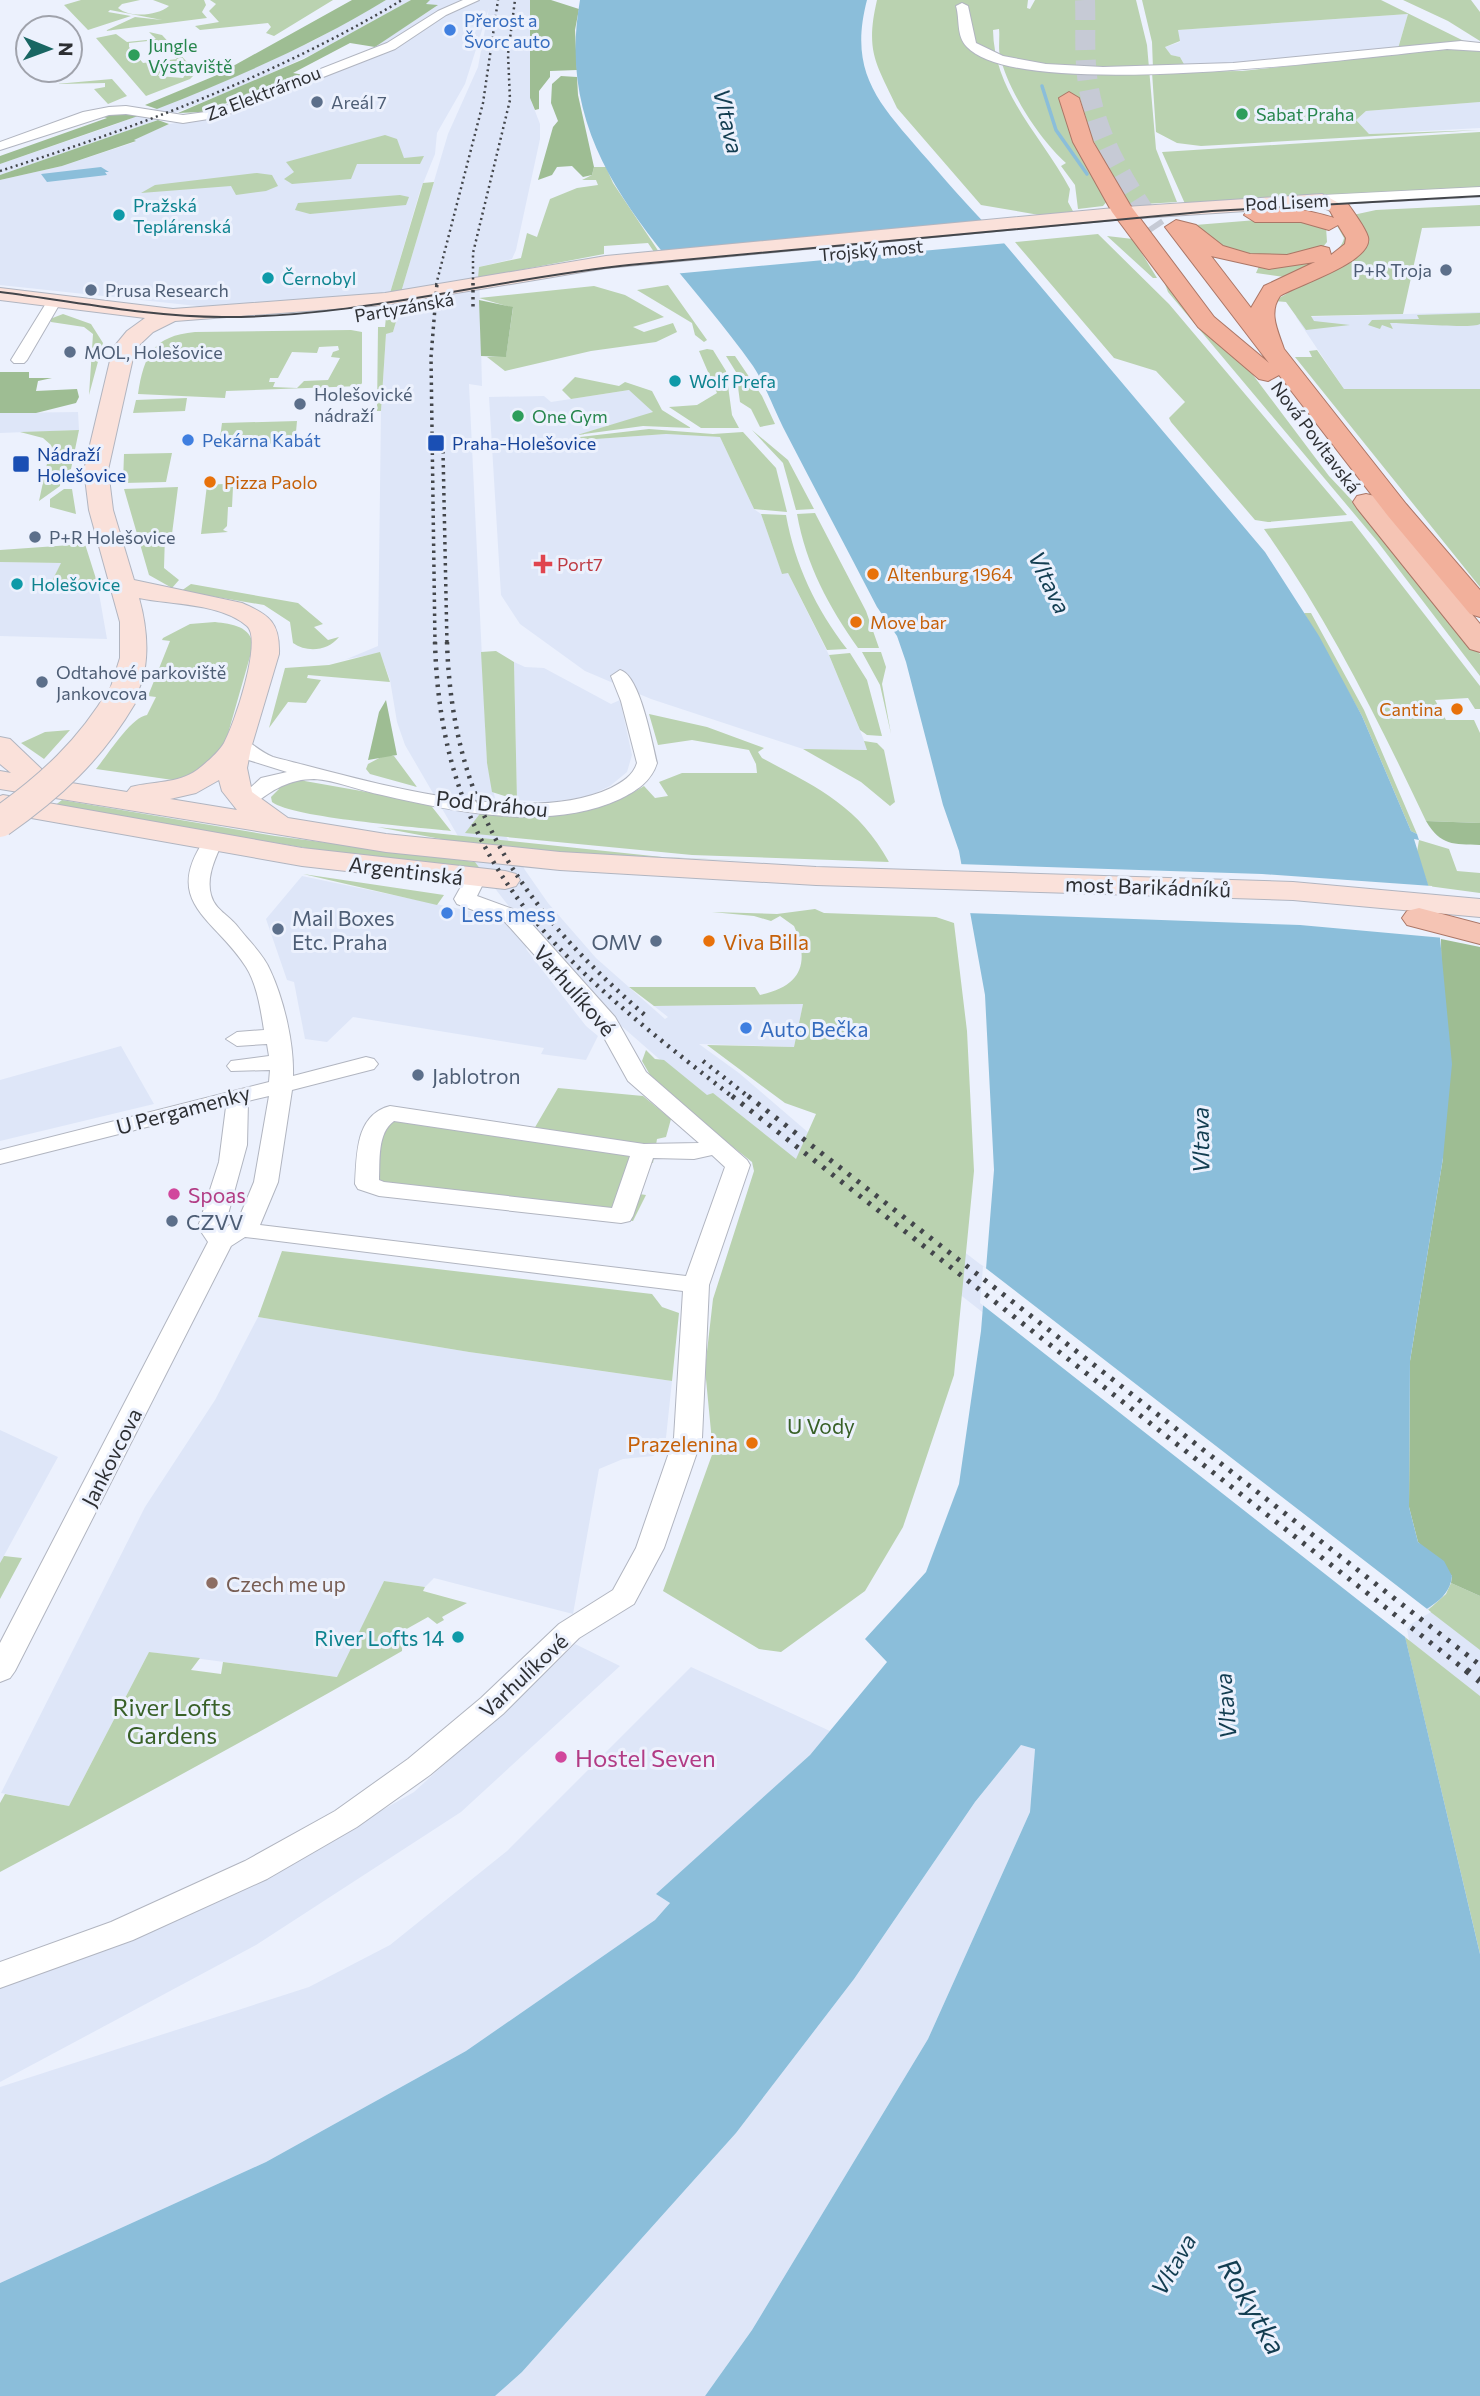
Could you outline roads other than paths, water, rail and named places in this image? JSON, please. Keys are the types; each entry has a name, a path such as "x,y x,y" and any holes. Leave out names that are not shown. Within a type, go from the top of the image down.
{"highway":[{"path":"1069,98 1083,142 1155,224 1206,321 1270,361"},
{"path":"1155,224 1212,249 1241,258 1278,261 1305,258 1330,248 1335,238 1328,211"},
{"path":"1255,215 1302,215 1328,211"},
{"path":"1270,361 1261,315 1267,298 1278,287 1342,259 1356,246 1357,237 1328,211"},
{"name":"Nová Povltavská","path":"1155,224 1480,608"},
{"name":"Nová Povltavská","path":"1270,361 1366,502"}],"main road":[{"name":"Pod Lisem","path":"1101,222 1155,224 1328,211"},
{"name":"Pod Lisem","path":"1155,224 1255,215"},
{"name":"Trojský most","path":"630,266 1101,222"},
{"name":"Partyzánská","path":"172,315 385,299 582,264 630,266"},
{"name":"Partyzánská","path":"0,293 172,315 204,326 343,318 630,266"},
{"path":"58,300 104,325 115,338 122,366"},
{"path":"122,366 172,315"},
{"path":"157,622 122,585 101,510 96,470 124,348 134,334 152,321 172,315"},
{"path":"145,341 169,331 204,326"},
{"name":"Nová Povltavská","path":"1366,502 1480,643"},
{"path":"122,585 155,596 235,608 256,620 265,629 268,639 232,772 238,794 245,802 259,814 293,829"},
{"path":"208,612 237,614 256,620 214,618 157,622 149,617 208,612"},
{"path":"0,822 30,802 75,762 107,723 122,696 133,658 157,622"},
{"path":"74,793 178,789 207,778 217,771 239,743"},
{"path":"0,745 9,757 45,788"},
{"name":"Argentinská","path":"0,779 293,829 450,851 816,884"},
{"name":"Argentinská","path":"0,803 212,844 371,867 475,878 619,886 816,884"},
{"name":"most Barikádníků","path":"816,884 1293,891 1470,906"},
{"name":"most Barikádníků","path":"816,884 1242,905 1480,924"},
{"path":"1419,918 1480,934"}],"street":[{"name":"Za Elektrárnou","path":"0,146 104,111 126,110 183,119 216,114 391,46 442,13 473,0"},
{"path":"961,6 967,34 973,47 997,58 1052,68 1226,69 1480,47"},
{"name":"Pod Lisem","path":"1328,211 1480,192"},
{"name":"Pod Lisem","path":"1328,211 1480,201"},
{"path":"19,360 58,300"},
{"name":"Pod Dráhou","path":"239,743 257,758 317,774 431,797 526,811 552,811 590,805 623,791 641,775 647,763 631,701 620,676"},
{"path":"245,802 268,782 317,774"},
{"name":"Jankovcova","path":"0,1671 232,1235 250,1222 266,1182 282,1073 277,1035 259,969 226,925 205,908 199,892 201,867 212,844"},
{"name":"Varhulíkové","path":"0,1975 122,1931 256,1870 346,1819 419,1767 492,1706 569,1631 624,1597 650,1548 688,1438 696,1285 738,1165 636,1076 607,1022 513,917 501,910 465,899 475,878"},
{"path":"237,1039 277,1035"},
{"name":"U Pergamenky","path":"0,1157 236,1095 282,1073 366,1064"},
{"path":"239,1066 282,1073"},
{"path":"236,1095 239,1111 237,1138 210,1227 232,1235 260,1233 696,1285"},
{"path":"645,1151 621,1216 379,1189 367,1184 372,1131 380,1118 390,1113 645,1151 694,1152 717,1146"}],"water":[{"path":"580,0 867,0 862,26 865,70 883,106 1004,243 1265,552 1319,636 1362,716 1411,831 1417,834 1419,840 1414,839 1438,917 1452,1064 1443,1158 1410,1361 1409,1507 1418,1542 1444,1561 1452,1576 1445,1594 1403,1628 1480,1954 1480,2396 705,2396 752,2330 928,2039 1030,1812 1035,1749 1021,1745 975,1802 854,1979 736,2133 522,2372 495,2396 0,2396 0,2283 266,2162 466,2051 655,1920 670,1903 656,1894 810,1755 887,1662 865,1639 926,1572 959,1484 981,1331 994,1170 985,995 959,851 943,805 897,636 877,607 753,366 624,200 600,156 583,109 576,58"},
{"path":"101,167 109,172 105,172 107,175 47,182 41,174"}],"waterway":[{"path":"1042,86 1056,130 1087,174"}],"tunnel":[{"path":"1085,0 1086,67 1096,118 1112,157 1156,229"}],"tram line":[{"path":"0,292 166,314 272,316 374,305 629,265 1212,211 1480,196"}],"railway":[{"path":"0,171 104,136 256,76 402,0"},
{"path":"436,285 483,103 498,0"},
{"path":"473,307 473,253 510,100 508,54 515,0"},
{"path":"435,644 431,357 437,283"},
{"path":"443,451 447,644"},
{"path":"435,642 443,722 461,792 488,853 524,907 568,957 618,1004 734,1098"},
{"path":"447,642 452,702 463,756 480,806 503,852 531,895 564,936 646,1016"},
{"path":"703,1061 750,1098"},
{"path":"732,1096 1468,1672"},
{"path":"748,1096 1480,1665"},
{"path":"1466,1670 1480,1681"}],"place":[{"name":"Přerost a Švorc auto","path":"450,30"},
{"name":"Jungle Výstaviště","path":"134,55"},
{"name":"Areál 7","path":"317,102"},
{"name":"Sabat Praha","path":"1242,114"},
{"name":"Pražská Teplárenská","path":"119,215"},
{"name":"P+R Troja","path":"1446,270"},
{"name":"Černobyl","path":"268,278"},
{"name":"Prusa Research","path":"91,290"},
{"name":"MOL, Holešovice","path":"70,352"},
{"name":"Wolf Prefa","path":"675,381"},
{"name":"Holešovické nádraží","path":"300,404"},
{"name":"One Gym","path":"518,416"},
{"name":"Pekárna Kabát","path":"188,440"},
{"name":"Praha-Holešovice","path":"436,443"},
{"name":"Nádraží Holešovice","path":"21,464"},
{"name":"Pizza Paolo","path":"210,482"},
{"name":"P+R Holešovice","path":"35,537"},
{"name":"Port7","path":"543,564"},
{"name":"Altenburg 1964","path":"873,574"},
{"name":"Holešovice","path":"17,584"},
{"name":"Move bar","path":"856,622"},
{"name":"Odtahové parkoviště Jankovcova","path":"42,682"},
{"name":"Cantina","path":"1457,709"},
{"name":"Less mess","path":"447,913"},
{"name":"Mail Boxes Etc. Praha","path":"278,929"},
{"name":"OMV","path":"656,941"},
{"name":"Viva Billa","path":"709,941"},
{"name":"Auto Bečka","path":"746,1028"},
{"name":"Jablotron","path":"418,1075"},
{"name":"Spoas","path":"174,1194"},
{"name":"CZVV","path":"172,1221"},
{"name":"Prazelenina","path":"752,1443"},
{"name":"Czech me up","path":"212,1583"},
{"name":"River Lofts 14","path":"458,1637"},
{"name":"Hostel Seven","path":"561,1757"}],"water label":[{"name":"Vltava","path":"729,121"},
{"name":"Vltava","path":"1050,582"},
{"name":"Vltava","path":"1200,1140"},
{"name":"Vltava","path":"1225,1706"},
{"name":"Vltava","path":"1173,2264"},
{"name":"Rokytka","path":"1253,2306"}],"park label":[{"name":"U Vody","path":"821,1425"},
{"name":"River Lofts Gardens","path":"172,1720"}]}
